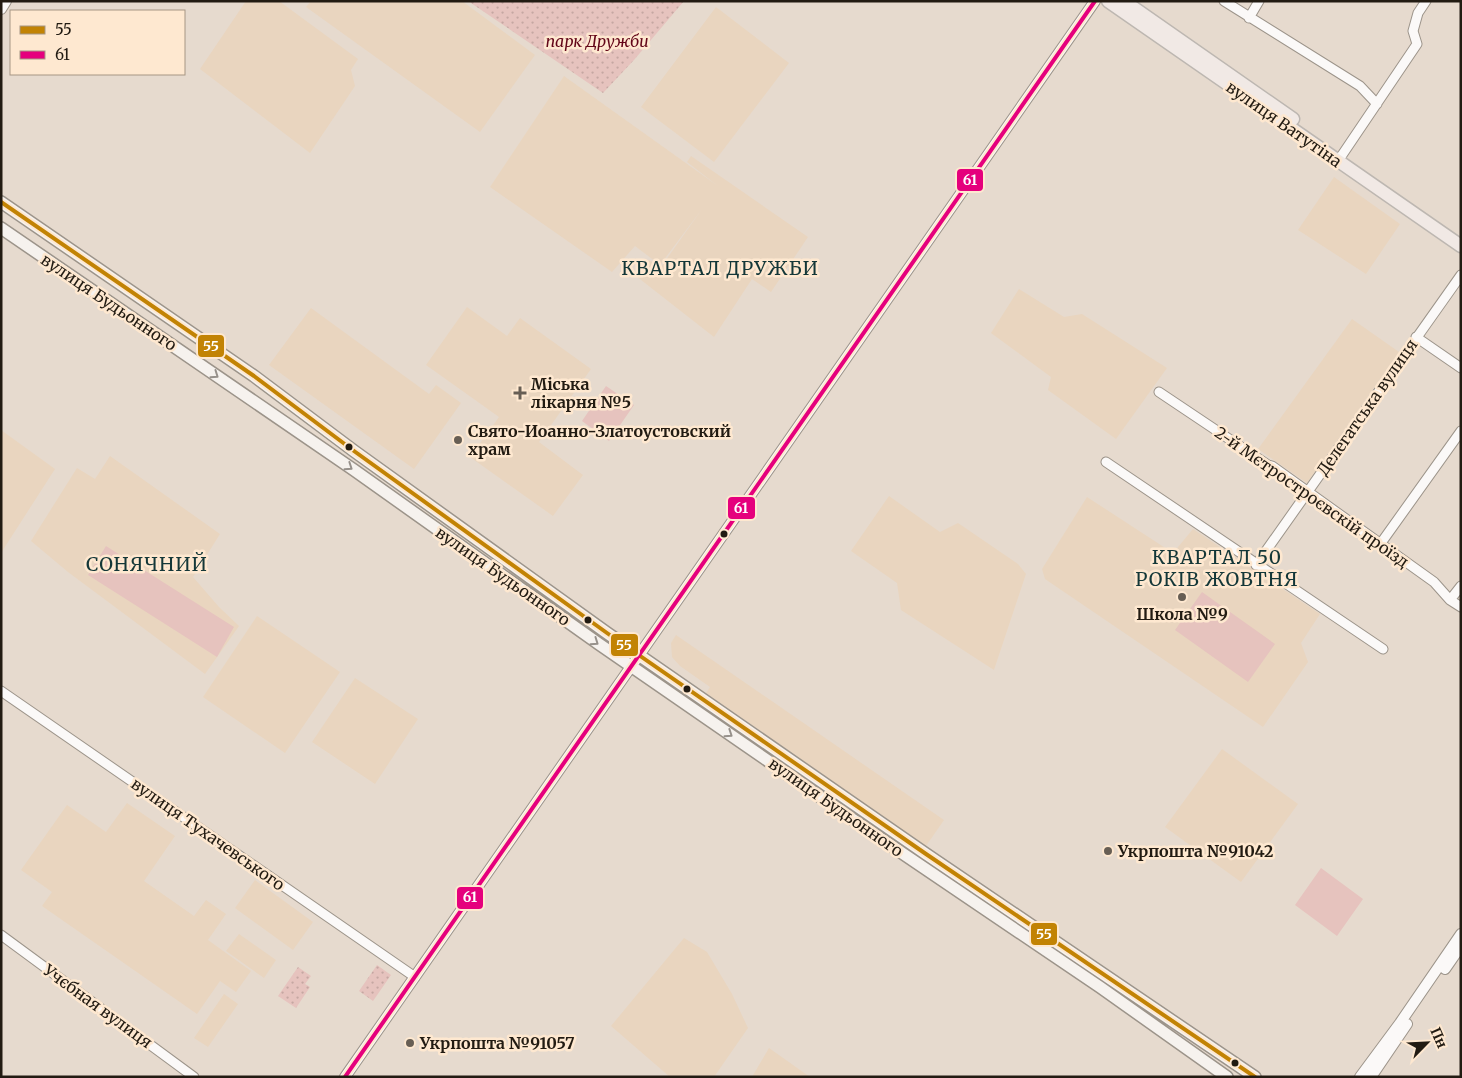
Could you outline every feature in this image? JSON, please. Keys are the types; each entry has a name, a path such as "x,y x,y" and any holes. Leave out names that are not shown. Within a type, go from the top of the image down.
{"main road":[{"name":"вулиця Ватутіна","path":"1108,1 1461,237"},
{"name":"вулиця Ватутіна","path":"1124,1 1461,246"},
{"name":"вулиця Будьонного","path":"1,202 254,376 354,451 607,633 897,834 1255,1077"},
{"name":"вулиця Будьонного","path":"1,228 354,470 631,666 1100,987 1228,1077"}],"street":[{"path":"1,9 6,1"},
{"path":"345,1077 1095,1"},
{"path":"1224,1 1360,86 1377,104"},
{"path":"1249,18 1259,1"},
{"path":"1341,157 1417,44 1413,31 1418,13 1426,1"},
{"name":"Делегатська вулиця","path":"1256,565 1461,275"},
{"path":"1416,337 1461,368"},
{"name":"2-й Мєтростроєвскій проїзд","path":"1159,392 1272,466 1381,543 1434,582 1450,600 1461,607"},
{"path":"1381,543 1461,431"},
{"path":"1106,462 1382,649"},
{"path":"1450,600 1461,586"},
{"name":"вулиця Тухачевського","path":"1,691 415,977"},
{"path":"1360,1077 1400,1023 1461,934"},
{"name":"Учєбная вулиця","path":"1,935 194,1077"},
{"path":"1371,1077 1461,946"}],"shaded area":[{"path":"246,1 279,1 358,59 351,70 355,86 310,153 200,69"},
{"path":"311,1 462,1 535,55 480,132 306,7"},
{"path":"716,7 789,63 714,162 641,107"},
{"path":"564,76 718,186 687,162 691,156 808,237 771,292 752,279 714,337 636,276 649,260 661,267 702,209 660,265 635,246 612,272 490,187"},
{"path":"1334,177 1400,224 1366,274 1298,230"},
{"path":"1019,289 1064,317 1082,314 1167,368 1116,439 1048,390 1051,377 991,333"},
{"name":"Міська лікарня №5","path":"467,307 507,336 520,318 591,369 539,442 583,475 553,516 470,457 499,417 426,365"},
{"path":"311,308 429,394 436,385 461,403 414,469 269,365"},
{"path":"1352,319 1399,352 1307,483 1258,449"},
{"path":"1,430 55,469 1,553"},
{"path":"110,456 220,534 193,577 219,607 239,626 205,674 68,572 31,541 77,468 95,479"},
{"path":"889,496 940,532 958,523 1018,564 1026,574 994,670 901,610 897,583 851,551"},
{"name":"Школа №9","path":"1087,497 1173,553 1193,529 1320,614 1301,643 1308,662 1263,727 1045,579 1042,569"},
{"path":"257,616 340,672 285,753 203,697"},
{"path":"676,635 944,820 926,846 706,693 710,687 680,666 672,657 671,643"},
{"path":"355,678 418,719 375,784 312,742"},
{"path":"1222,749 1298,804 1241,882 1165,827"},
{"path":"127,803 175,836 144,881 194,916 206,900 226,914 208,940 251,971 236,992 220,981 197,1014 42,906 52,892 21,870 67,805 106,832"},
{"path":"255,880 313,922 293,950 235,908"},
{"path":"239,934 276,960 264,978 226,951"},
{"path":"684,938 707,952 732,994 748,1028 714,1077 670,1077 611,1026"},
{"path":"224,994 238,1004 208,1047 194,1038"},
{"path":"769,1048 810,1077 752,1077"}],"green space":[{"name":"парк Дружби","path":"468,1 684,1 603,93"},
{"path":"606,386 634,405 609,441 582,421"},
{"path":"106,546 234,627 217,657 88,575"},
{"path":"1202,592 1275,644 1248,682 1175,630"},
{"path":"1321,868 1363,899 1337,936 1295,905"},
{"path":"377,965 391,975 373,1001 359,991"},
{"path":"298,967 311,976 305,984 310,987 296,1008 278,996"}],"transit line":[{"name":"61","path":"345,1077 1095,1"},
{"name":"55","path":"1,202 254,376 354,451 607,633 926,854 1255,1077"}],"place":[{"name":"Міська лікарня №5","path":"520,393"},
{"name":"Свято-Иоанно-Златоустовский храм","path":"458,440"},
{"name":"Школа №9","path":"1182,597"},
{"name":"Укрпошта №91042","path":"1108,851"},
{"name":"Укрпошта №91057","path":"410,1043"}],"district":[{"name":"КВАРТАЛ ДРУЖБИ","path":"720,268"},
{"name":"СОНЯЧНИЙ","path":"147,564"},
{"name":"КВАРТАЛ 50 РОКІВ ЖОВТНЯ","path":"1217,568"}]}
